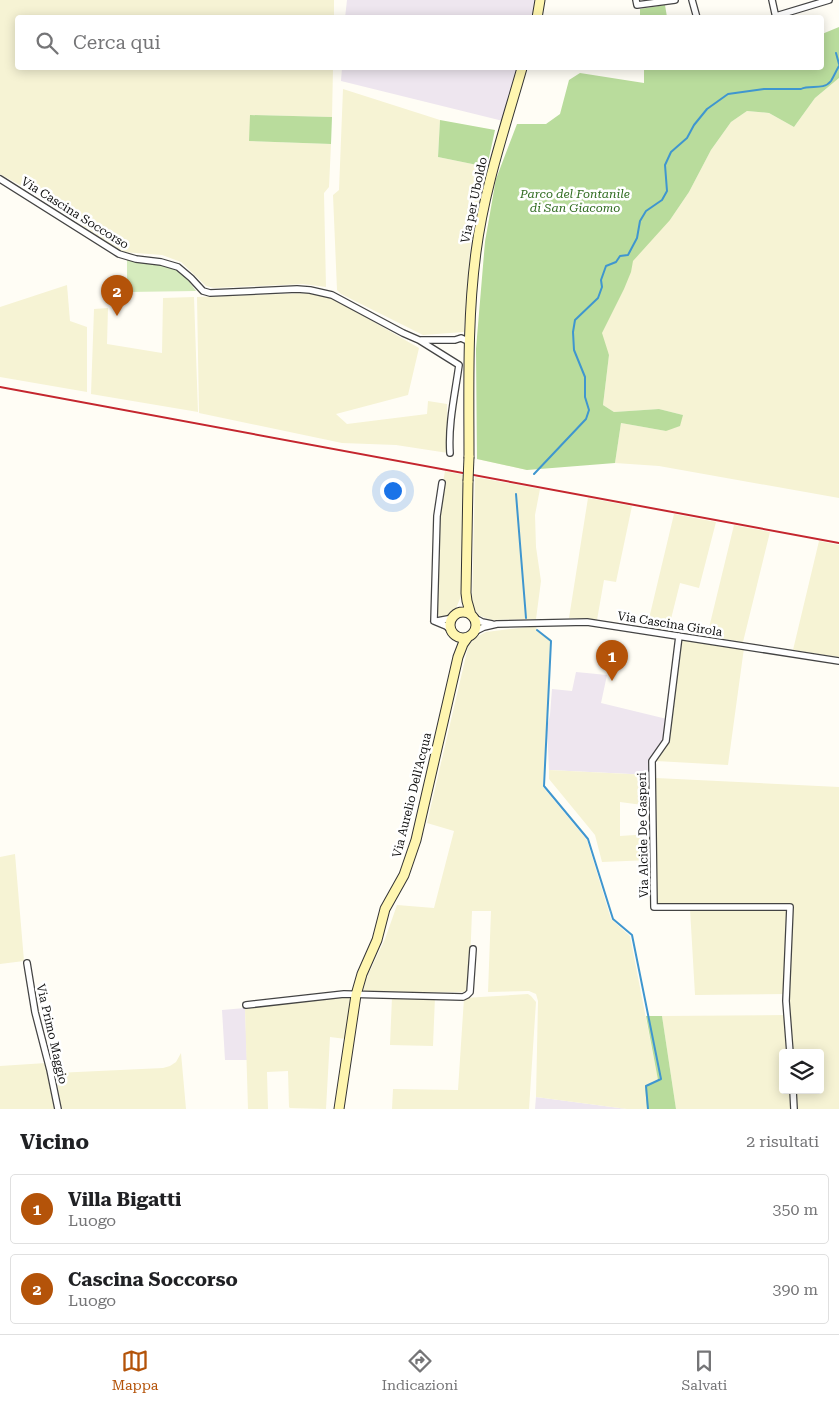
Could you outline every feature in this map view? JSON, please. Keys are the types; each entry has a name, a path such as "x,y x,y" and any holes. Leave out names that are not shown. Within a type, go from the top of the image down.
{"street":[{"path":"538,15 540,0"},
{"path":"636,0 637,4 675,0"},
{"path":"692,0 696,15"},
{"path":"772,0 776,15"},
{"path":"782,15 828,0"},
{"name":"Via per Uboldo","path":"470,342 472,282 481,221 491,177 521,70"},
{"name":"Via Cascina Soccorso","path":"0,179 119,254 178,267 206,292 220,294 297,289 310,290 332,295 400,332 419,340 459,365 450,425 450,453"},
{"name":"Via Cascina Soccorso","path":"419,340 455,340 461,338 470,342"},
{"path":"434,621 446,626 464,638 471,634 476,624 467,601 466,593 470,342"},
{"path":"434,621 437,516 442,483"},
{"path":"454,633 450,625 466,593"},
{"path":"434,621 462,612 472,616"},
{"name":"Via Cascina Girola","path":"472,616 482,622 497,624 586,622 839,661"},
{"name":"Via Cascina Girola","path":"471,634 484,627 497,624"},
{"name":"Via Aurelio Dell'Acqua","path":"454,633 458,642 458,657"},
{"name":"Via Aurelio Dell'Acqua","path":"339,1109 356,995 366,963 377,940 385,909 404,875 416,840 458,657 463,644 471,634"},
{"name":"Via Alcide De Gasperi","path":"679,636 666,741 652,761 654,907 790,907 786,1001 790,1049"},
{"path":"246,1005 330,994 463,997 468,995 471,989 473,949"},
{"name":"Via Primo Maggio","path":"27,963 35,1012 58,1109"},
{"path":"792,1094 794,1109"}],"shaded area":[{"path":"347,0 537,0 533,15 345,15"},
{"path":"342,70 517,70 503,121 341,81"},
{"path":"576,672 607,675 601,703 671,720 667,742 656,761 656,777 652,775 549,770 547,728 552,689 572,691"},
{"path":"245,1008 247,1060 225,1060 222,1010"},
{"path":"536,1097 627,1109 535,1109"}],"green space":[{"path":"0,0 334,0 334,15 15,15 15,70 333,70 332,117 250,115 250,141 331,144 329,187 324,193 326,287 303,284 214,288 206,286 181,262 162,255 122,252 34,193 0,174"},
{"path":"665,5 667,15 640,15 640,9"},
{"name":"Parco del Fontanile di San Giacomo","path":"839,27 839,78 815,98 794,127 769,113 747,111 731,122 711,150 689,192 670,220 633,261 624,289 602,333 609,355 603,405 614,412 659,409 683,415 680,426 666,431 621,423 615,463 527,470 477,459 476,349 485,242 496,179 517,124 546,124 560,114 569,80 580,73 644,83 644,70 824,70 824,33"},
{"path":"839,78 839,498 659,466 615,463 621,423 666,431 683,415 659,409 614,412 603,405 609,355 543,220 579,421 527,470 477,459 485,242 496,179 498,177 654,221 670,220 689,192 711,150 731,122 747,111 769,113 794,127 815,98"},
{"path":"343,89 440,120 438,157 487,167 471,238 464,332 423,335 341,294 337,290 333,195 339,190"},
{"path":"250,115 332,117 331,144 249,141"},
{"path":"440,120 495,130 487,167 438,157"},
{"path":"127,260 166,264 183,274 196,291 127,292"},
{"path":"67,285 70,321 87,327 87,392 0,377 0,307"},
{"path":"309,293 324,295 334,299 419,348 408,395 336,414 347,424 427,414 428,401 447,404 448,453 396,445 342,443 199,413 197,297"},
{"path":"194,297 198,412 91,394 94,309 108,308 107,344 162,353 163,298"},
{"path":"445,471 464,475 462,594 452,616 440,618 438,614 437,518"},
{"path":"475,477 540,489 535,515 536,547 541,581 536,619 492,620 480,616 475,611 472,602"},
{"path":"588,498 632,506 616,582 604,580 597,620 569,618"},
{"path":"674,514 716,522 699,588 680,583 668,631 647,627"},
{"path":"734,525 770,532 743,642 707,636"},
{"path":"819,541 839,545 839,657 793,650"},
{"path":"536,626 537,630 551,639 543,787 587,840 611,919 630,936 658,1080 645,1086 647,1109 627,1109 536,1097 538,1001 536,994 529,991 488,992 491,911 472,911 469,992 363,993 366,979 385,939 397,905 434,908 454,831 427,823 468,647 474,638 486,632"},
{"path":"682,638 744,648 728,765 656,761 667,742"},
{"path":"549,770 649,775 650,806 620,802 620,836 650,834 651,860 602,862 595,835 549,779"},
{"path":"656,778 839,787 839,1109 676,1109 662,1016 789,1015 788,994 695,995 690,909 657,904"},
{"path":"15,854 24,961 0,964 0,857"},
{"path":"528,994 536,1002 529,1109 392,1109 393,1089 458,1090 464,998"},
{"path":"333,996 353,997 346,1039 330,1037 326,1109 289,1107 288,1071 267,1072 268,1109 248,1109 245,1009 248,1007"},
{"path":"392,997 435,997 433,1046 390,1045"},
{"path":"646,1016 662,1016 676,1109 647,1109 645,1086 658,1080"},
{"path":"181,1053 186,1109 61,1109 56,1073 163,1068 176,1062"},
{"path":"46,1063 56,1109 0,1109 0,1066"}],"waterway":[{"path":"836,53 839,64"},
{"path":"534,474 586,419 589,410 585,397 585,377 574,350 573,332 575,320 598,298 606,266 616,262 620,256 628,255 637,238 640,221 646,211 662,200 667,191 665,165 671,152 687,138 694,125 707,109 728,94 764,89 801,89 824,86 831,81 839,66"},
{"path":"516,494 526,618"},
{"path":"537,630 551,641 544,786 588,839 613,919 632,935 661,1079 646,1086 648,1109"}],"railway":[{"path":"0,387 839,543"}],"place":[{"name":"Cascina Soccorso","path":"117,316"},
{"name":"Villa Bigatti","path":"612,681"}]}
